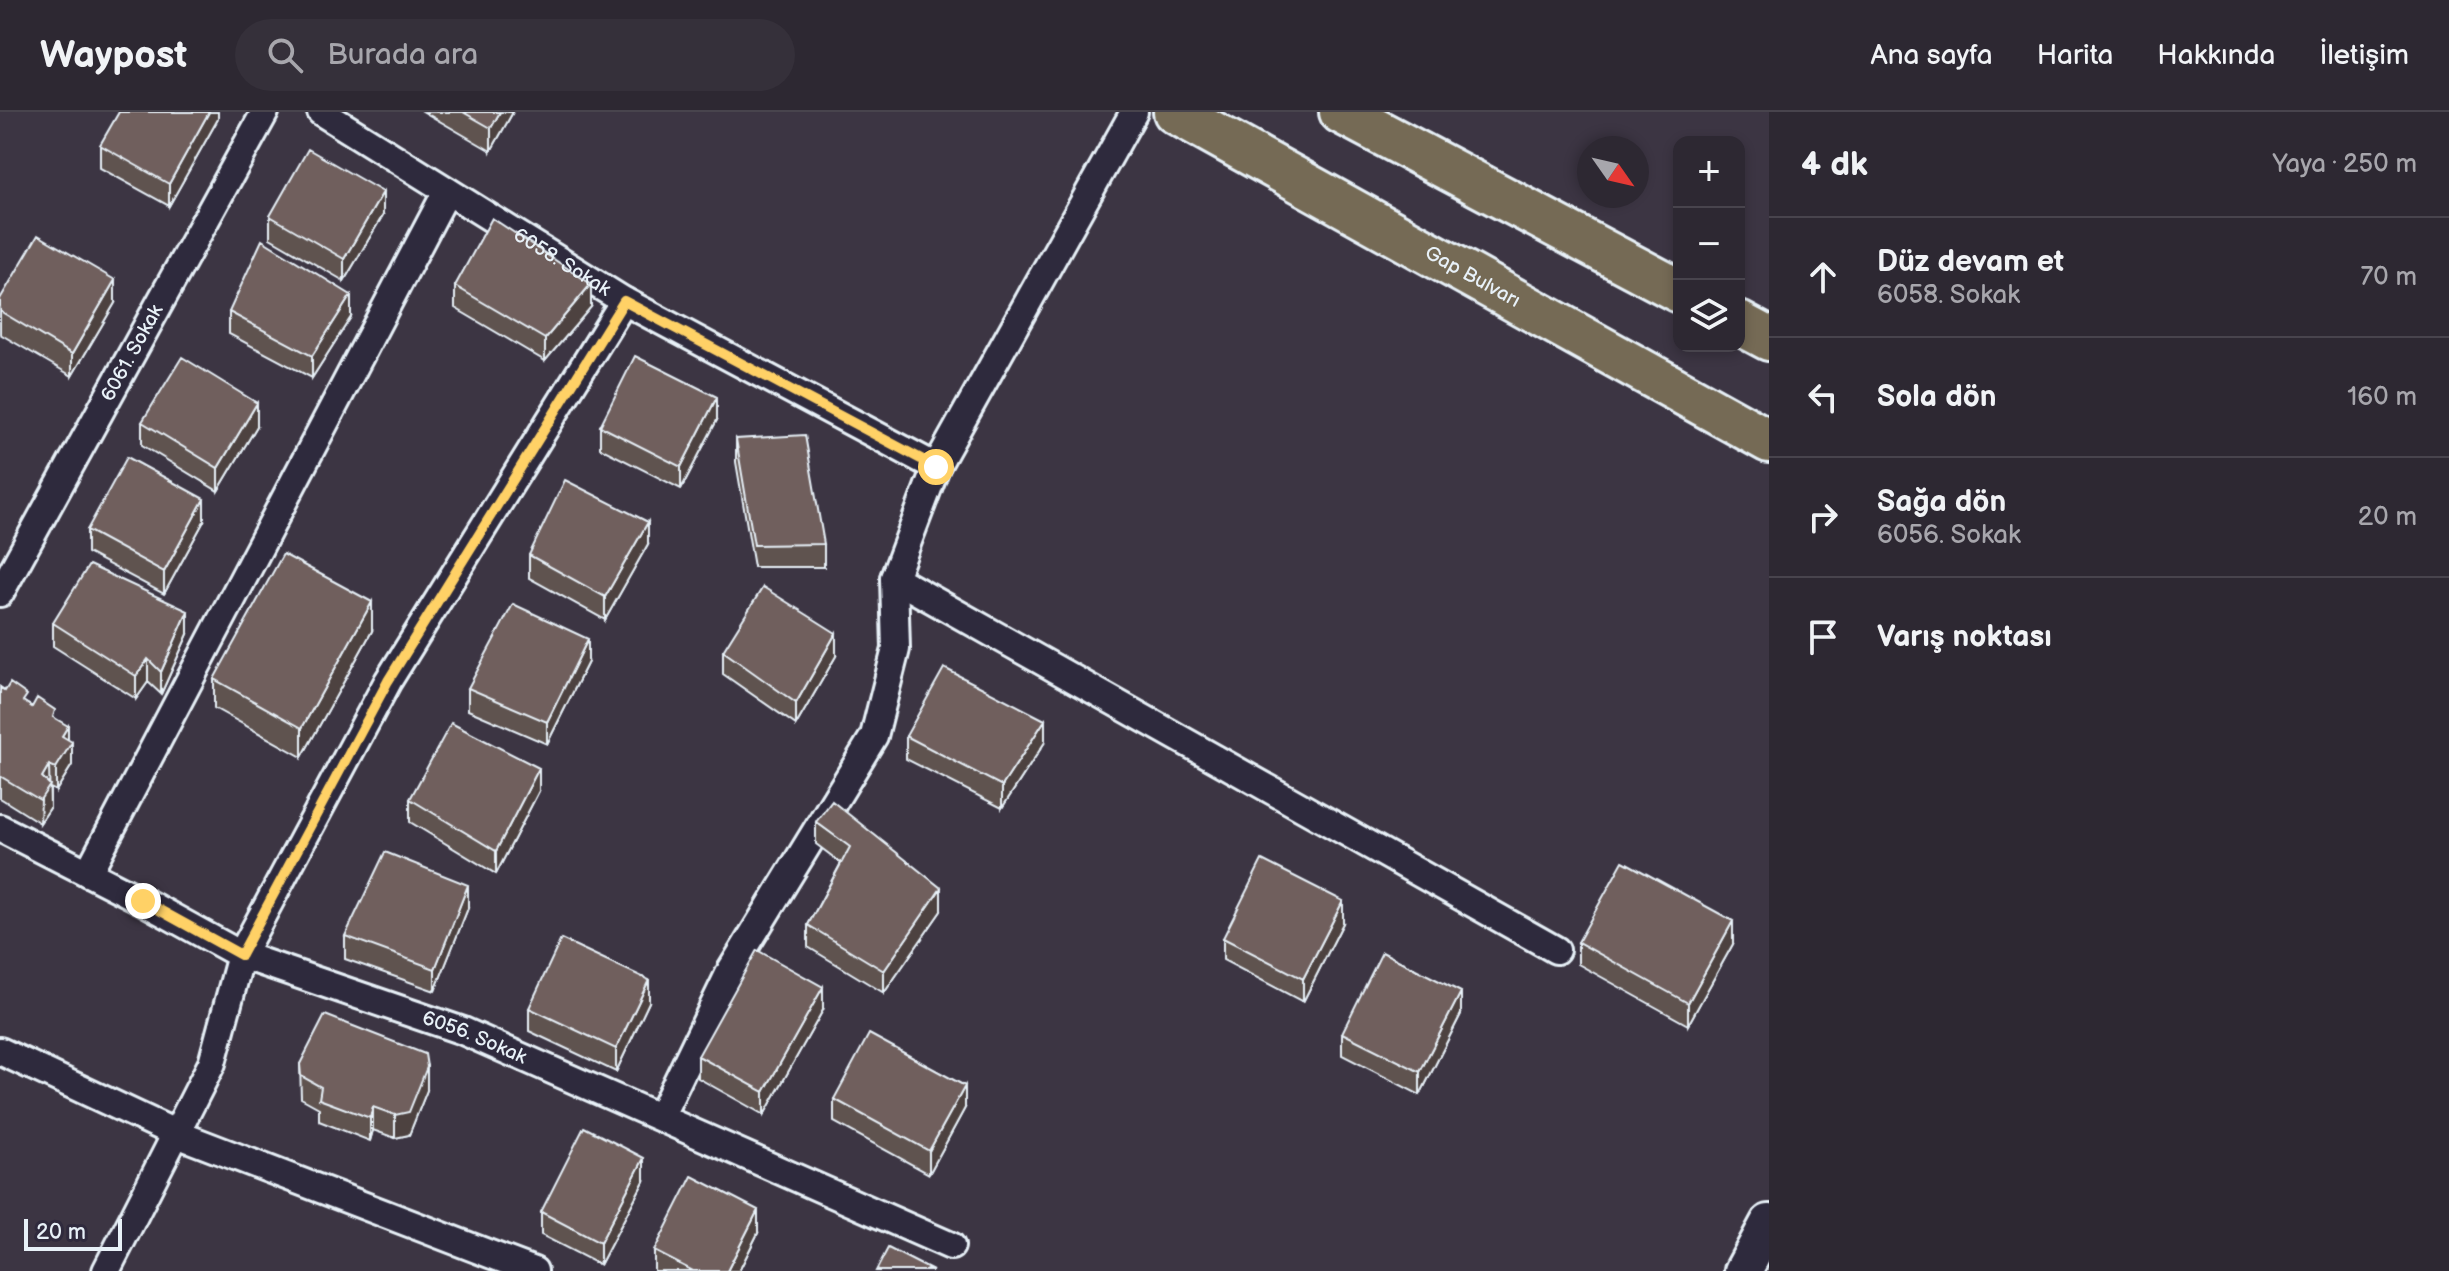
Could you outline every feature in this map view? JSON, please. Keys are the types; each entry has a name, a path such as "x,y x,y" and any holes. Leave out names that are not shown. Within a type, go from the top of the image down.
{"highway":[{"name":"Gap Bulvarı","path":"1175,112 1769,441"},
{"path":"1341,112 1673,288"},
{"path":"1745,326 1769,339"}],"main road":[{"path":"1743,1271 1769,1223"}],"street":[{"name":"6061. Sokak","path":"0,593 265,112"},
{"name":"6058. Sokak","path":"321,112 624,301 936,467"},
{"path":"660,1117 731,970 874,736 896,649 894,578 936,467 1134,112"},
{"path":"88,873 447,191"},
{"path":"106,1271 212,1063 241,955 388,681 624,301"},
{"path":"894,578 1556,950"},
{"name":"6056. Sokak","path":"0,828 241,955 463,1031 951,1246"},
{"path":"0,1051 177,1134 534,1271"}],"building":[{"path":"119,112 209,112 169,184 100,145"},
{"path":"463,112 500,112 491,128"},
{"path":"308,149 383,192 344,259 270,216"},
{"path":"492,218 591,284 545,339 455,286"},
{"path":"38,235 115,280 72,354 0,311 0,299"},
{"path":"262,240 351,295 312,356 229,312"},
{"path":"635,356 717,397 681,467 600,426"},
{"path":"182,357 257,403 218,468 142,422"},
{"path":"805,435 824,544 754,545 736,439"},
{"path":"127,457 204,499 164,572 87,530"},
{"path":"565,480 648,522 605,597 529,555"},
{"path":"283,554 372,602 302,728 214,679"},
{"path":"89,565 188,611 161,672 148,659 136,676 53,623"},
{"path":"763,587 836,633 796,703 723,651"},
{"path":"513,604 588,639 547,722 468,688"},
{"path":"944,668 1045,720 1002,786 906,736"},
{"path":"10,683 27,695 23,701 32,707 37,698 55,710 53,717 68,726 62,736 72,742 56,768 49,765 42,777 50,785 40,800 0,776 0,687 5,691"},
{"path":"451,723 539,768 496,851 410,799"},
{"path":"832,801 941,888 884,971 808,925 850,847 816,822"},
{"path":"385,852 468,885 435,969 345,936"},
{"path":"1262,860 1343,901 1303,979 1223,938"},
{"path":"1623,861 1733,921 1688,1003 1578,942"},
{"path":"561,939 649,980 616,1049 529,1008"},
{"path":"757,950 823,987 764,1092 698,1056"},
{"path":"1382,952 1461,992 1420,1072 1342,1033"},
{"path":"325,1015 425,1054 427,1067 409,1112 395,1115 373,1107 370,1118 319,1099 321,1087 301,1076 300,1064"},
{"path":"869,1034 965,1086 929,1151 834,1099"},
{"path":"584,1127 644,1158 600,1243 541,1212"},
{"path":"692,1176 758,1210 727,1271 693,1271 654,1251"},
{"path":"888,1248 933,1271 876,1271"}],"route":[{"path":"143,901 241,955 388,681 624,301 936,467"}]}
